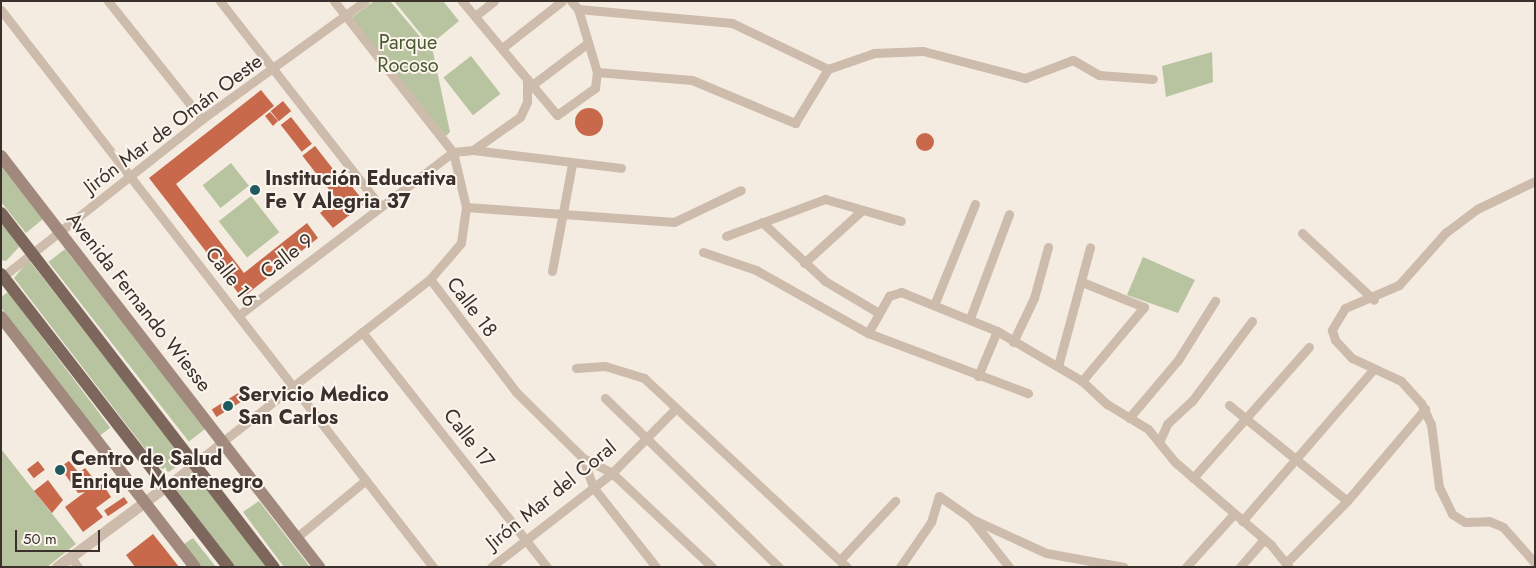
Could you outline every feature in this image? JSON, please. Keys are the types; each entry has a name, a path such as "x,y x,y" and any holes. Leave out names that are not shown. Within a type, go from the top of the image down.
{"main road":[{"name":"Avenida Fernando Wiesse","path":"1,156 222,439 319,567"},
{"path":"1,213 274,567"},
{"path":"2,276 228,567"},
{"path":"1,317 195,567"}],"street":[{"path":"108,1 202,119"},
{"path":"220,1 276,70 381,207"},
{"name":"Calle 18","path":"334,1 453,152 466,207 459,250 430,280 516,392 583,458 593,487 656,567"},
{"name":"Jirón Mar de Omán Oeste","path":"2,276 33,254 202,119 276,70 365,1"},
{"path":"462,1 557,115 595,88 597,72 578,9 571,1"},
{"path":"475,16 494,1"},
{"path":"502,48 562,1"},
{"path":"578,9 732,23 828,69"},
{"name":"Calle 16","path":"1,10 433,567"},
{"path":"529,82 588,43"},
{"path":"597,72 692,80 795,123 828,69 874,53 923,51 1025,78 1073,60 1099,75 1153,79"},
{"path":"473,150 520,116 527,102 529,82"},
{"path":"453,152 473,150 572,164 621,168"},
{"name":"Calle 9","path":"238,315 453,152"},
{"path":"552,271 572,164"},
{"path":"1535,181 1477,209 1446,232 1406,279 1374,300 1345,308 1332,330 1343,350 1373,370 1401,381 1425,410 1439,487 1452,514 1470,524 1489,521 1504,527 1535,563"},
{"path":"466,207 674,222 741,190"},
{"path":"726,236 825,199 860,212 901,221"},
{"path":"934,305 975,204"},
{"path":"804,263 860,212"},
{"path":"970,318 1008,214"},
{"path":"762,222 804,263 877,312"},
{"path":"1302,233 1374,300"},
{"path":"1058,366 1082,282 1090,246"},
{"path":"1013,342 1034,298 1048,247"},
{"path":"703,252 756,270 868,333 978,376 1028,393"},
{"path":"57,567 166,486 290,384 430,280"},
{"path":"1082,282 1144,308 1082,381"},
{"path":"868,333 877,312 893,292 970,318 997,331 1082,381 1160,440 1193,478 1233,515 1264,540 1287,565 1347,501 1425,410"},
{"path":"1129,418 1178,360 1215,301"},
{"path":"1160,440 1167,424 1192,401 1252,321"},
{"path":"978,376 997,331"},
{"name":"Calle 17","path":"362,332 527,539 547,567"},
{"path":"1193,478 1246,422 1309,348"},
{"path":"576,368 605,366 644,378 847,567"},
{"path":"1242,521 1373,370"},
{"path":"605,398 645,439 779,567"},
{"path":"1229,405 1246,422 1347,501"},
{"name":"Jirón Mar del Coral","path":"491,567 612,473 676,408"},
{"path":"583,458 612,473 712,567"},
{"path":"296,537 366,480"},
{"path":"900,567 931,522 939,496 970,518 1046,553 1124,567"},
{"path":"840,560 895,501"},
{"path":"1186,567 1233,515"},
{"path":"970,518 1009,567"},
{"path":"1240,567 1264,540"},
{"path":"70,556 78,567"}],"green space":[{"name":"Parque Rocoso","path":"374,1 390,1 433,52 450,132 446,136 351,18"},
{"path":"394,1 443,1 459,21 430,45"},
{"path":"1212,52 1213,82 1166,97 1162,66"},
{"path":"471,56 501,94 473,115 443,78"},
{"path":"231,163 249,186 220,208 203,185"},
{"path":"1,166 43,219 26,233 1,202"},
{"path":"251,196 279,232 247,257 219,221"},
{"path":"1,222 20,246 6,261 1,260"},
{"path":"65,249 205,429 189,442 48,262"},
{"path":"1143,257 1195,280 1178,313 1127,295"},
{"path":"29,260 183,458 180,464 169,472 159,467 14,278"},
{"path":"8,292 110,428 98,437 1,308 1,297"},
{"path":"1,449 76,544 47,567 1,567"},
{"path":"189,471 194,471 270,567 235,567 177,491 176,482"},
{"path":"259,501 310,567 284,567 243,512"},
{"path":"193,538 216,567 201,567 184,544"}],"building":[{"path":"261,90 274,106 176,184 244,273 307,223 318,238 242,298 149,178"},
{"path":"283,101 291,111 279,121 271,111"},
{"path":"589,108 599,112 603,122 599,132 589,136 579,132 575,122 579,112"},
{"path":"270,112 278,121 273,126 265,116"},
{"path":"291,117 312,144 302,152 281,125"},
{"path":"925,133 931,136 934,142 931,148 925,151 919,148 916,142 919,136"},
{"path":"315,146 336,173 323,183 302,156"},
{"path":"342,174 365,203 333,228 320,213 337,199 327,187"},
{"name":"Servicio Medico San Carlos","path":"238,393 243,401 216,417 212,409"},
{"path":"38,461 45,470 34,478 27,470"},
{"path":"69,461 79,473 85,468 94,479 88,490 100,480 111,497 96,508 103,517 83,532 65,507 85,492 78,493 60,467"},
{"path":"48,480 63,500 52,513 34,491"},
{"path":"124,497 128,503 108,516 104,510"},
{"path":"153,534 179,567 135,567 126,555"}],"place":[{"name":"Institución Educativa Fe Y Alegria 37","path":"255,190"},
{"name":"Servicio Medico San Carlos","path":"228,406"},
{"name":"Centro de Salud Enrique Montenegro","path":"60,470"}]}
